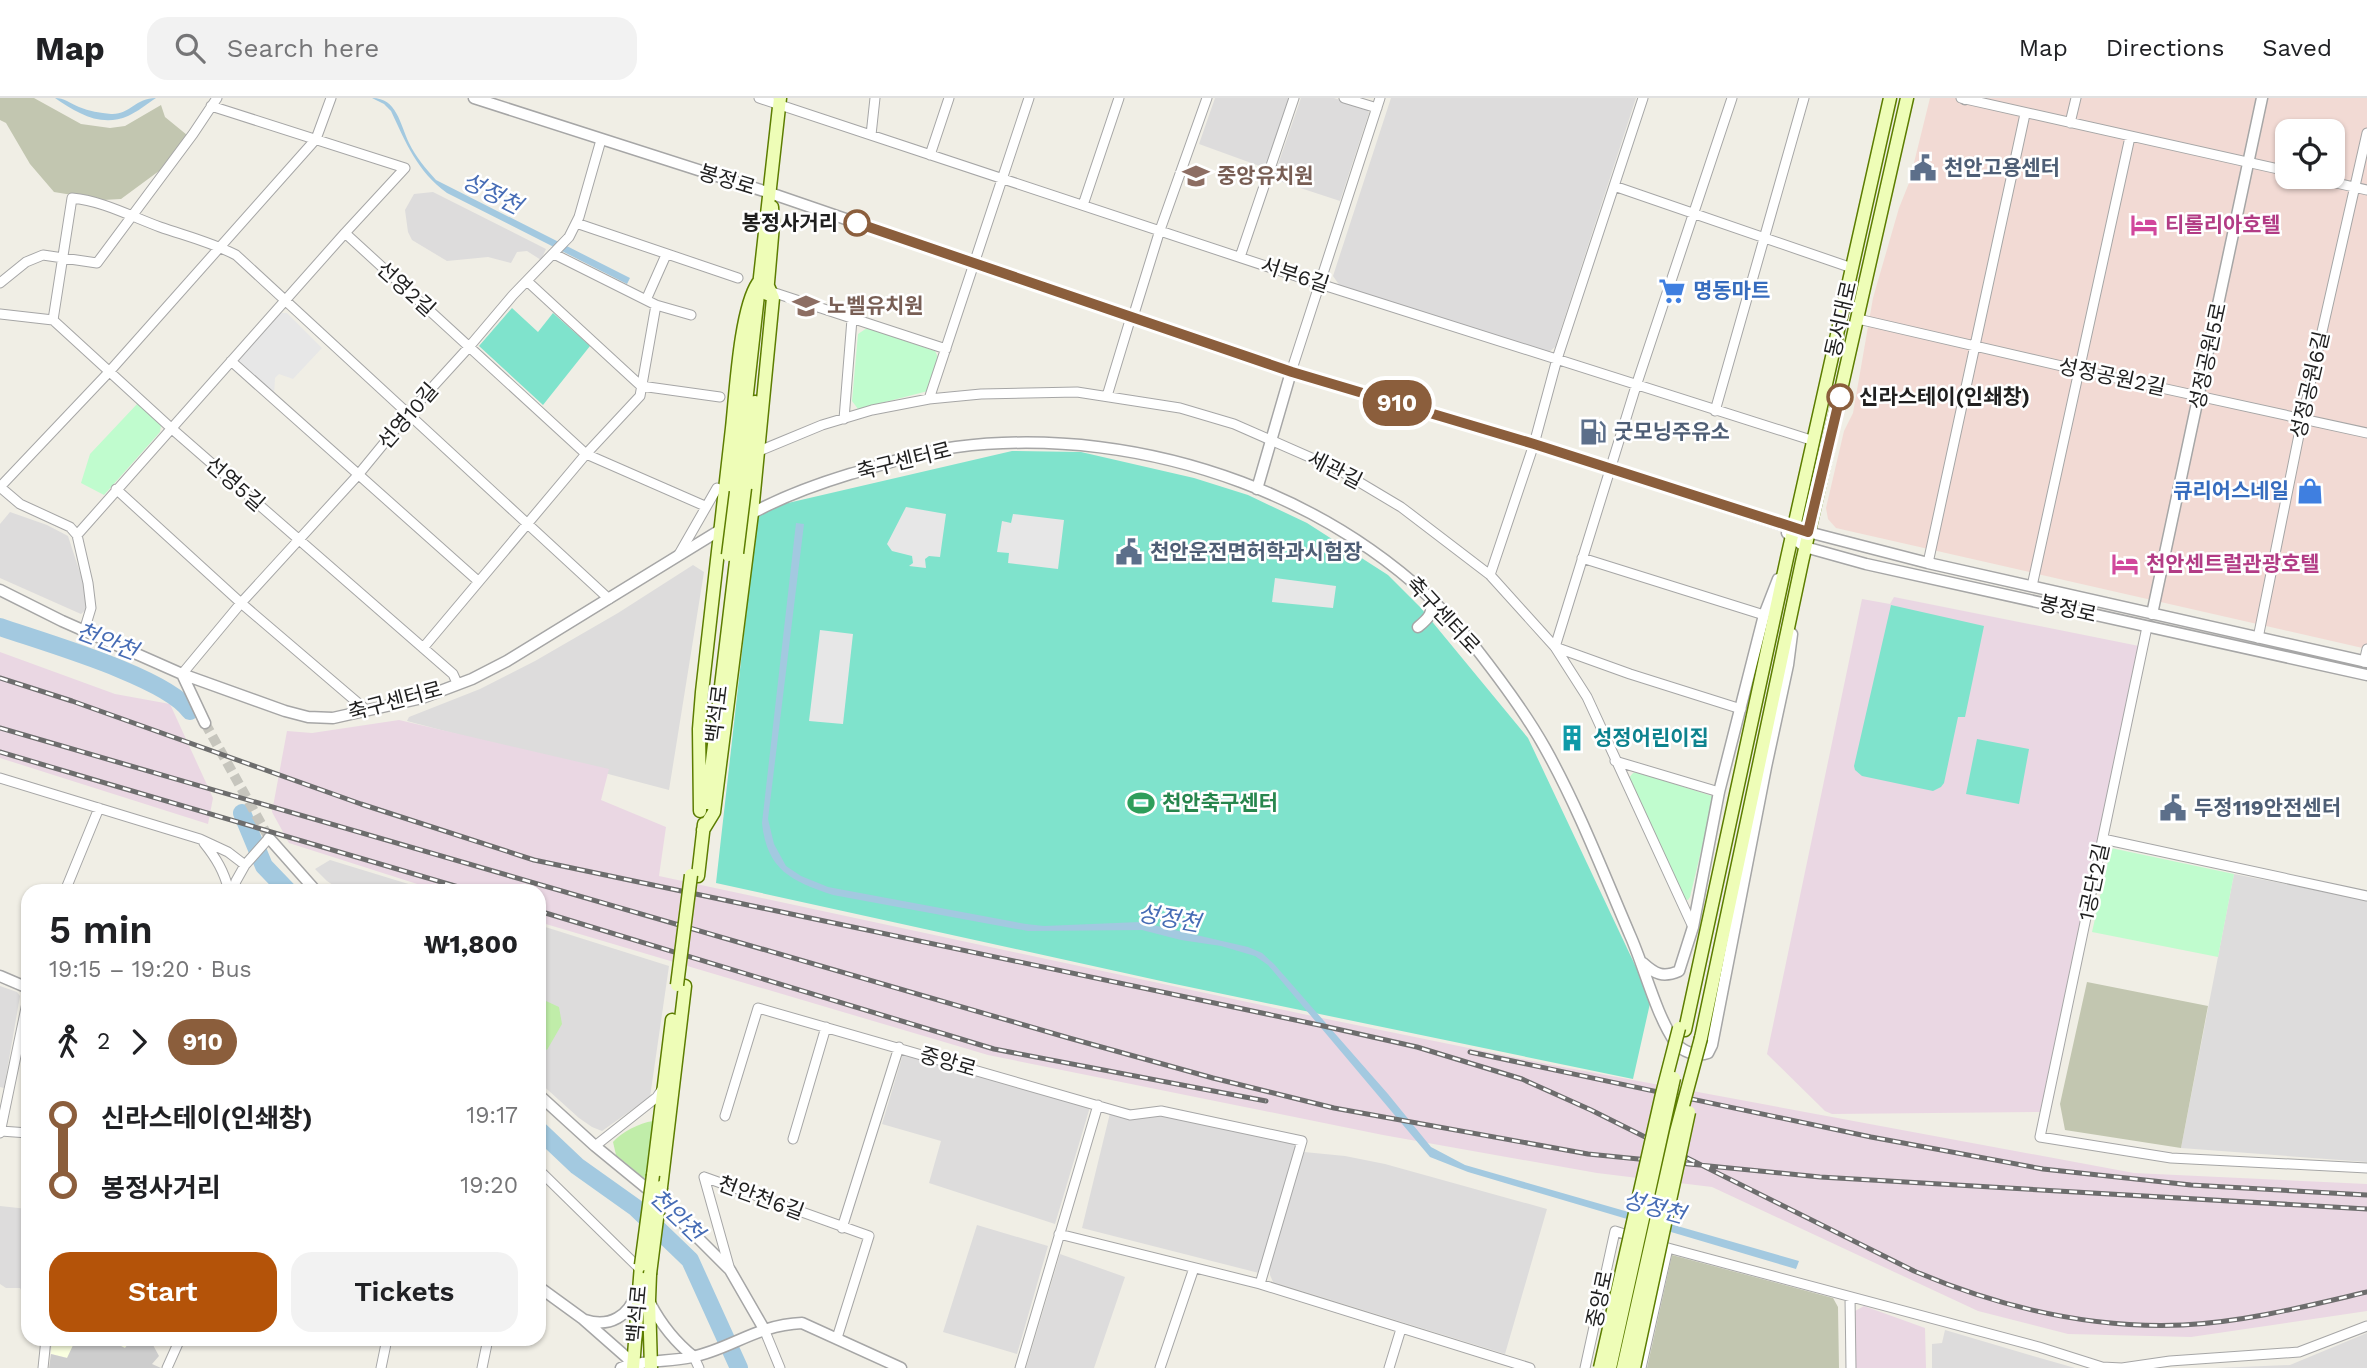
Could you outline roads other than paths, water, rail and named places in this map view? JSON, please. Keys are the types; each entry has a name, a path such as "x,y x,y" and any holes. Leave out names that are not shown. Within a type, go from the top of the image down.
{"main road":[{"name":"동서대로","path":"1709,914 1890,98"},
{"name":"동서대로","path":"1701,1038 1801,562 1907,98"},
{"path":"733,554 766,287 770,193 779,101"},
{"path":"703,830 714,811 752,513 773,305 766,287"},
{"path":"700,811 699,729 748,305 751,292 766,287"},
{"name":"봉정로","path":"1793,533 1808,532"},
{"name":"백석로","path":"694,876 733,554"},
{"name":"백석로","path":"694,876 703,830 733,554"},
{"path":"644,1270 661,1187 694,876"},
{"path":"1600,1368 1662,1094 1709,914"},
{"path":"1610,1368 1709,914"},
{"path":"644,1270 660,1112 681,985"},
{"path":"1623,1368 1676,1132 1701,1038"},
{"path":"1634,1368 1683,1150 1701,1038"},
{"name":"백석로","path":"629,1366 639,1286 644,1270"},
{"name":"백석로","path":"644,1270 649,1300 651,1366"}],"street":[{"path":"84,631 91,608 88,583 76,536 70,527 20,504 0,487 109,372 316,139 331,98"},
{"name":"봉정로","path":"474,98 770,193 1292,372 1534,444 1777,523 1793,533 1805,547 1866,564 2367,675"},
{"name":"서부6길","path":"759,98 779,101 930,155 1320,284 1814,441"},
{"path":"871,135 875,98"},
{"path":"930,155 949,98"},
{"path":"929,399 1029,98"},
{"path":"1083,205 1119,98"},
{"path":"1107,396 1160,230 1207,98"},
{"path":"1240,257 1294,98"},
{"path":"1344,98 1377,108"},
{"path":"1257,489 1380,98"},
{"path":"1490,575 1534,444 1557,359 1643,98"},
{"path":"1732,98 1636,386 1555,647 1741,709"},
{"path":"1715,411 1804,98"},
{"path":"1963,98 2275,168"},
{"path":"2070,123 2076,98"},
{"name":"성정공원5로","path":"2152,614 2262,98"},
{"path":"0,283 26,262 43,255 97,263 214,102 405,168 76,536"},
{"path":"1928,563 2025,114"},
{"name":"성정공원6길","path":"2258,638 2301,420 2367,133"},
{"path":"2032,586 2130,136"},
{"name":"선영10길","path":"182,674 241,603 358,475 408,414 569,237 576,223 601,140"},
{"path":"2345,185 2367,190"},
{"path":"1615,186 1852,268"},
{"path":"0,314 53,320 72,198 106,205 220,246 236,255 609,599"},
{"path":"576,223 738,278"},
{"name":"선영2길","path":"345,233 586,454 705,506"},
{"path":"554,254 656,305 691,315"},
{"path":"646,300 666,255"},
{"path":"527,281 641,386 720,397"},
{"path":"766,287 946,349"},
{"path":"423,648 586,454 640,396 656,305"},
{"path":"844,419 852,318"},
{"name":"성정공원2길","path":"1858,319 2367,433"},
{"name":"선영5길","path":"53,320 171,428 453,674 457,683"},
{"path":"231,361 478,581"},
{"name":"세관길","path":"759,451 844,419 929,399 981,394 1077,392 1180,408 1234,424 1339,470 1401,507 1490,575 1555,647 1587,697 1693,927"},
{"name":"축구센터로","path":"0,590 182,674 285,711 308,717 333,718 422,698 472,679 507,661 752,513 800,490 915,455 981,445 1071,445 1161,458 1193,466 1257,489 1315,516 1370,550 1429,596 1473,645 1516,701 1545,748 1579,816 1666,1027 1677,1046 1689,1053 1701,1055 1708,1053 1713,1045 1788,665 1801,562"},
{"path":"677,557 717,488"},
{"path":"116,489 241,603 365,709"},
{"name":"봉정로","path":"1808,532 1928,563 2366,662"},
{"path":"1582,558 1764,615"},
{"path":"1641,961 1654,973 1668,975 1679,971 1693,927 1719,792 1764,615 1787,558"},
{"path":"1418,627 1429,618 1433,608 1429,596"},
{"name":"1공단2길","path":"2147,627 2040,1137 2171,1158 2367,1168"},
{"path":"2366,662 2367,649"},
{"path":"182,674 205,723"},
{"path":"1615,761 1719,792"},
{"path":"0,778 200,839 246,864"},
{"path":"68,884 99,808"},
{"path":"200,839 216,858 228,884"},
{"path":"234,884 246,864 267,839 309,884"},
{"path":"2103,839 2367,896"},
{"path":"0,976 21,985"},
{"path":"725,1116 758,1009 899,1047"},
{"path":"21,1026 4,1093 0,1132 21,1133"},
{"path":"793,1139 826,1027"},
{"name":"중앙로","path":"842,1228 899,1047 1130,1115 1161,1111 1302,1141 1260,1284"},
{"path":"595,1146 651,1102 664,1086"},
{"name":"천안천6길","path":"546,1101 656,1196 730,1270"},
{"path":"651,1102 660,1112"},
{"path":"1020,1368 1098,1105"},
{"path":"546,1177 644,1270"},
{"name":"천안천6길","path":"764,1329 730,1270 704,1177 869,1236 837,1338"},
{"name":"중앙로","path":"1585,1368 1615,1231 1668,1248"},
{"path":"1059,1234 1260,1284 1516,1366 1530,1368"},
{"path":"1641,1368 1668,1248"},
{"path":"1608,1262 1621,1251 1668,1248 2039,1347 2102,1367 2170,1365 2299,1352 2367,1326"},
{"path":"1642,1251 1654,1257 1662,1275"},
{"path":"1160,1368 1194,1268"},
{"path":"583,1319 602,1324 619,1318 633,1304 639,1286"},
{"path":"546,1292 583,1319 629,1366 697,1362 752,1333 802,1323 901,1368"},
{"path":"1850,1297 1851,1368"},
{"path":"649,1300 678,1344 697,1362"},
{"path":"764,1329 780,1368"},
{"path":"1389,1368 1401,1329"},
{"path":"43,1368 45,1346"},
{"path":"167,1368 177,1346"},
{"path":"381,1368 386,1346"},
{"path":"482,1368 487,1346"}],"water":[{"path":"55,98 87,110 118,114 143,101 156,98 128,116 99,120 72,109"},
{"path":"372,98 387,102 392,107 421,163 436,180 630,278 627,284 447,193 420,166 391,111"},
{"path":"796,523 804,524 768,819 774,844 786,866 801,876 828,887 1026,924 1044,926 1140,922 1248,947 1262,953 1274,964 1431,1147 1465,1165 1799,1261 1796,1269 1468,1172 1430,1157 1268,965 1255,956 1221,946 1142,930 1028,931 833,895 793,878 776,863 769,852 762,823"}],"waterway":[{"name":"천안천","path":"0,627 131,673 177,698 190,711"},
{"name":"천안천","path":"242,813 264,866 281,884"},
{"name":"천안천","path":"546,1137 577,1166 636,1208 690,1260 739,1368"}],"tunnel":[{"path":"205,723 269,838"}],"railway":[{"path":"0,678 361,804 534,860 1319,1025 1417,1047 1522,1079 1591,1110 1914,1271 2012,1305 2079,1319 2183,1325 2253,1317 2367,1292"},
{"path":"0,728 538,884"},
{"path":"0,752 448,884"},
{"path":"546,886 1213,1078 1334,1108 1588,1154 1820,1177 2367,1209"},
{"path":"546,913 994,1049 1266,1101"},
{"path":"1470,1052 1871,1137 2043,1169 2191,1185 2367,1195"}],"place":[{"name":"천안고용센터","path":"1923,168"},
{"name":"중앙유치원","path":"1196,176"},
{"name":"봉정사거리","path":"857,223"},
{"name":"티롤리아호텔","path":"2144,225"},
{"name":"명동마트","path":"1672,291"},
{"name":"노벨유치원","path":"806,306"},
{"name":"신라스테이(인쇄창)","path":"1840,397"},
{"name":"굿모닝주유소","path":"1593,432"},
{"name":"큐리어스네일","path":"2310,491"},
{"name":"천안운전면허학과시험장","path":"1129,552"},
{"name":"천안센트럴관광호텔","path":"2125,564"},
{"name":"성정어린이집","path":"1572,738"},
{"name":"천안축구센터","path":"1141,803"},
{"name":"두정119안전센터","path":"2173,808"}],"water label":[{"name":"성정천","path":"492,193"},
{"name":"성정천","path":"1169,918"},
{"name":"성정천","path":"1654,1207"}]}
